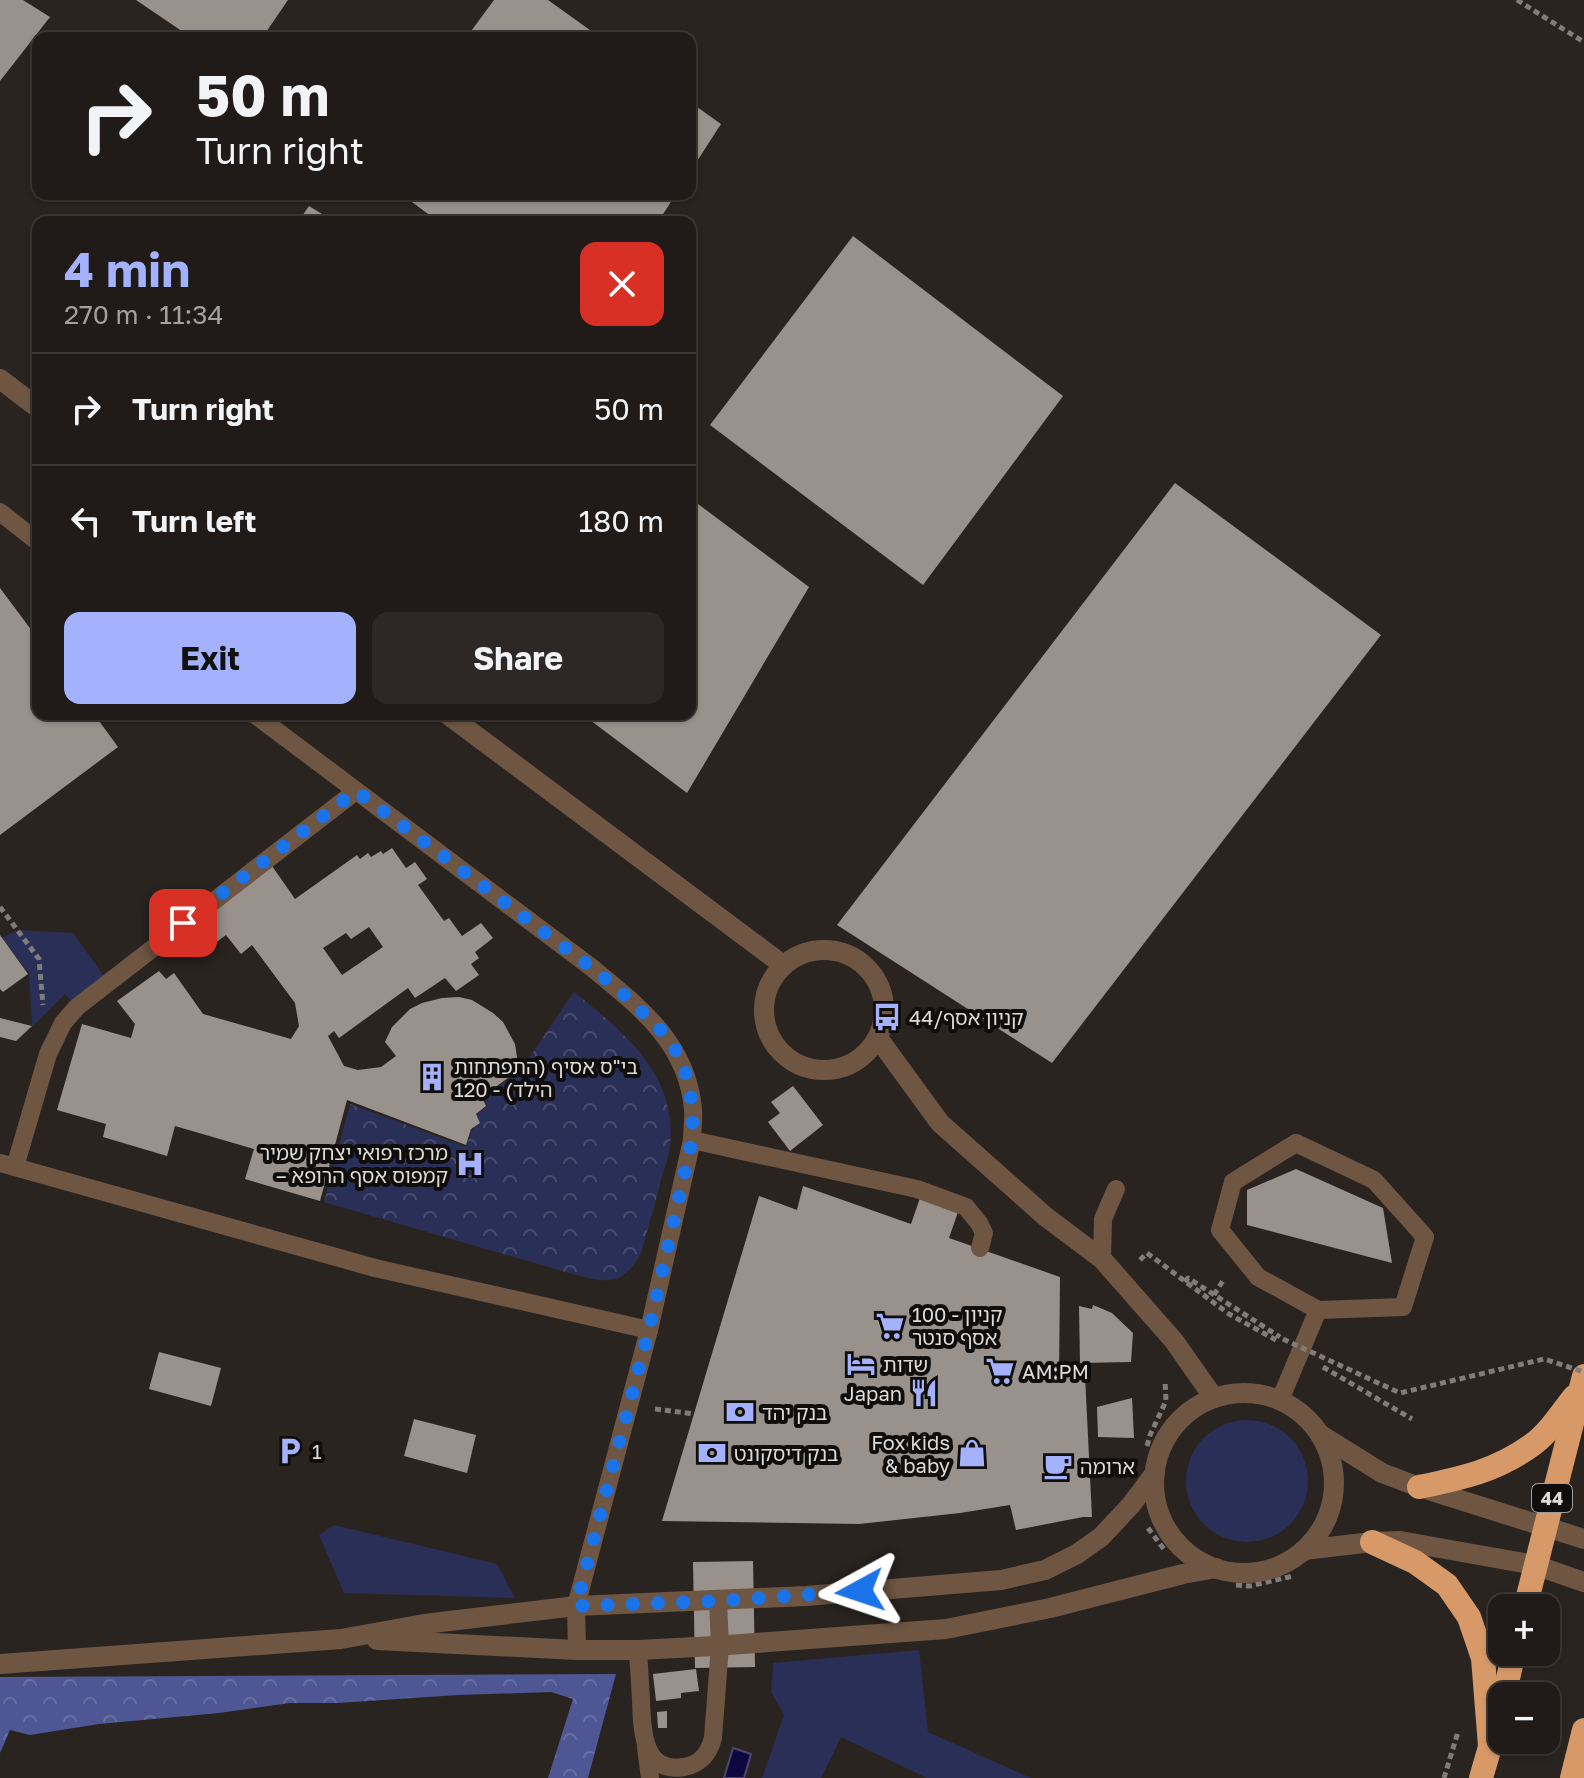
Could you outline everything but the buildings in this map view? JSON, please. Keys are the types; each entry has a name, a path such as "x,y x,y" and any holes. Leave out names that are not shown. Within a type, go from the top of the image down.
{"highway":[{"path":"1419,1487 1488,1470 1534,1444 1554,1422 1583,1379"},
{"name":"44","path":"1528,1594 1583,1379"},
{"path":"1372,1542 1415,1562 1447,1585 1469,1617 1483,1658 1488,1721"},
{"path":"1577,1766 1584,1730"},
{"path":"1481,1778 1488,1753"}],"street":[{"path":"0,379 32,403"},
{"path":"455,720 783,965"},
{"path":"830,949 848,954 864,964 877,979 884,996 885,1016 878,1038 870,1050 855,1062 835,1070 815,1069 795,1062 778,1049 767,1031 763,1010 767,989 777,971 793,957 811,950 830,949"},
{"path":"878,1038 940,1123 1046,1217 1102,1259 1174,1341 1214,1398"},
{"path":"1254,1393 1280,1400 1303,1414 1321,1435 1331,1458 1334,1496 1327,1520 1304,1550 1285,1564 1263,1572 1239,1573 1202,1563 1169,1531 1157,1503 1155,1473 1162,1445 1169,1432 1189,1412 1214,1398 1254,1393"},
{"path":"1321,1435 1382,1473 1584,1539"},
{"path":"0,1664 341,1639 424,1624 576,1606 718,1601 1001,1580 1045,1570 1077,1554 1101,1537 1155,1473"},
{"path":"1304,1550 1400,1541 1535,1565 1584,1582"},
{"path":"341,1639 638,1650 946,1629 1050,1608 1216,1568"}],"lane":[{"path":"0,512 32,537"},
{"path":"262,720 591,967 634,1003 673,1046 687,1076 693,1111 692,1140 649,1330 576,1606 577,1650"},
{"path":"356,791 77,1007 63,1023 48,1054 8,1165 375,1268 649,1330"},
{"path":"692,1140 917,1189 966,1207 984,1233 980,1248"},
{"path":"1296,1143 1374,1180 1425,1237 1403,1307 1318,1310 1258,1277 1220,1230 1233,1182 1296,1143"},
{"path":"1102,1259 1103,1219 1116,1189"},
{"path":"1280,1400 1318,1310"},
{"path":"645,1745 660,1763 674,1768 697,1763 708,1752 713,1738 720,1646 718,1601"},
{"path":"638,1650 642,1730 650,1778"}],"path":[{"path":"1517,0 1584,42"},
{"path":"0,907 39,959 48,1054"},
{"path":"1121,1281 1147,1253 1229,1314 1412,1419"},
{"path":"1214,1295 1224,1279"},
{"path":"1186,1280 1283,1339 1400,1393 1544,1359 1583,1379"},
{"path":"1146,1450 1166,1401 1164,1367"},
{"path":"629,1405 694,1414"},
{"path":"1088,1464 1142,1464 1131,1505 1183,1574 1212,1583 1250,1586 1288,1578 1302,1571"},
{"path":"1444,1778 1460,1724"}],"green space":[{"path":"18,930 73,933 104,976 73,1002 65,994 32,1027 29,973 2,938"},
{"path":"574,992 628,1039 643,1057 665,1097 670,1121 669,1150 641,1253 621,1277 606,1280 576,1275 324,1202 350,1104 466,1147 472,1130 480,1123 476,1115 487,1106 483,1097 520,1071"},
{"path":"1247,1420 1270,1425 1290,1438 1303,1458 1308,1481 1303,1504 1290,1524 1270,1537 1247,1542 1224,1537 1204,1524 1191,1504 1186,1481 1191,1458 1204,1438 1224,1425"},
{"path":"334,1525 497,1564 515,1598 344,1593 319,1535"},
{"path":"919,1650 928,1732 1031,1778 927,1778 841,1737 821,1778 762,1778 784,1715 771,1692 773,1663"},
{"path":"616,1674 588,1778 548,1778 573,1699 551,1692 290,1703 99,1724 30,1735 10,1730 0,1753 0,1677"}],"shaded area":[{"path":"733,1748 751,1754 744,1778 724,1778"}],"place":[{"name":"קניון אסף/44","path":"887,1017"},
{"name":"בי\"ס אסיף (התפתחות הילד) - 120","path":"432,1077"},
{"name":"מרכז רפואי יצחק שמיר – קמפוס אסף הרופא","path":"470,1164"},
{"name":"100 - קניון אסף סנטר","path":"890,1326"},
{"name":"שדות","path":"861,1364"},
{"name":"AM:PM","path":"1000,1371"},
{"name":"Japan","path":"924,1393"},
{"name":"בנק יהד","path":"740,1412"},
{"name":"1","path":"290,1451"},
{"name":"בנק דיסקונט","path":"712,1453"},
{"name":"Fox kids & baby","path":"972,1453"},
{"name":"ארומה","path":"1058,1466"}],"route":[{"path":"183,923 356,791 591,967 634,1003 673,1046 683,1066 693,1111 692,1140 649,1330 576,1606 718,1601 860,1591"}]}
